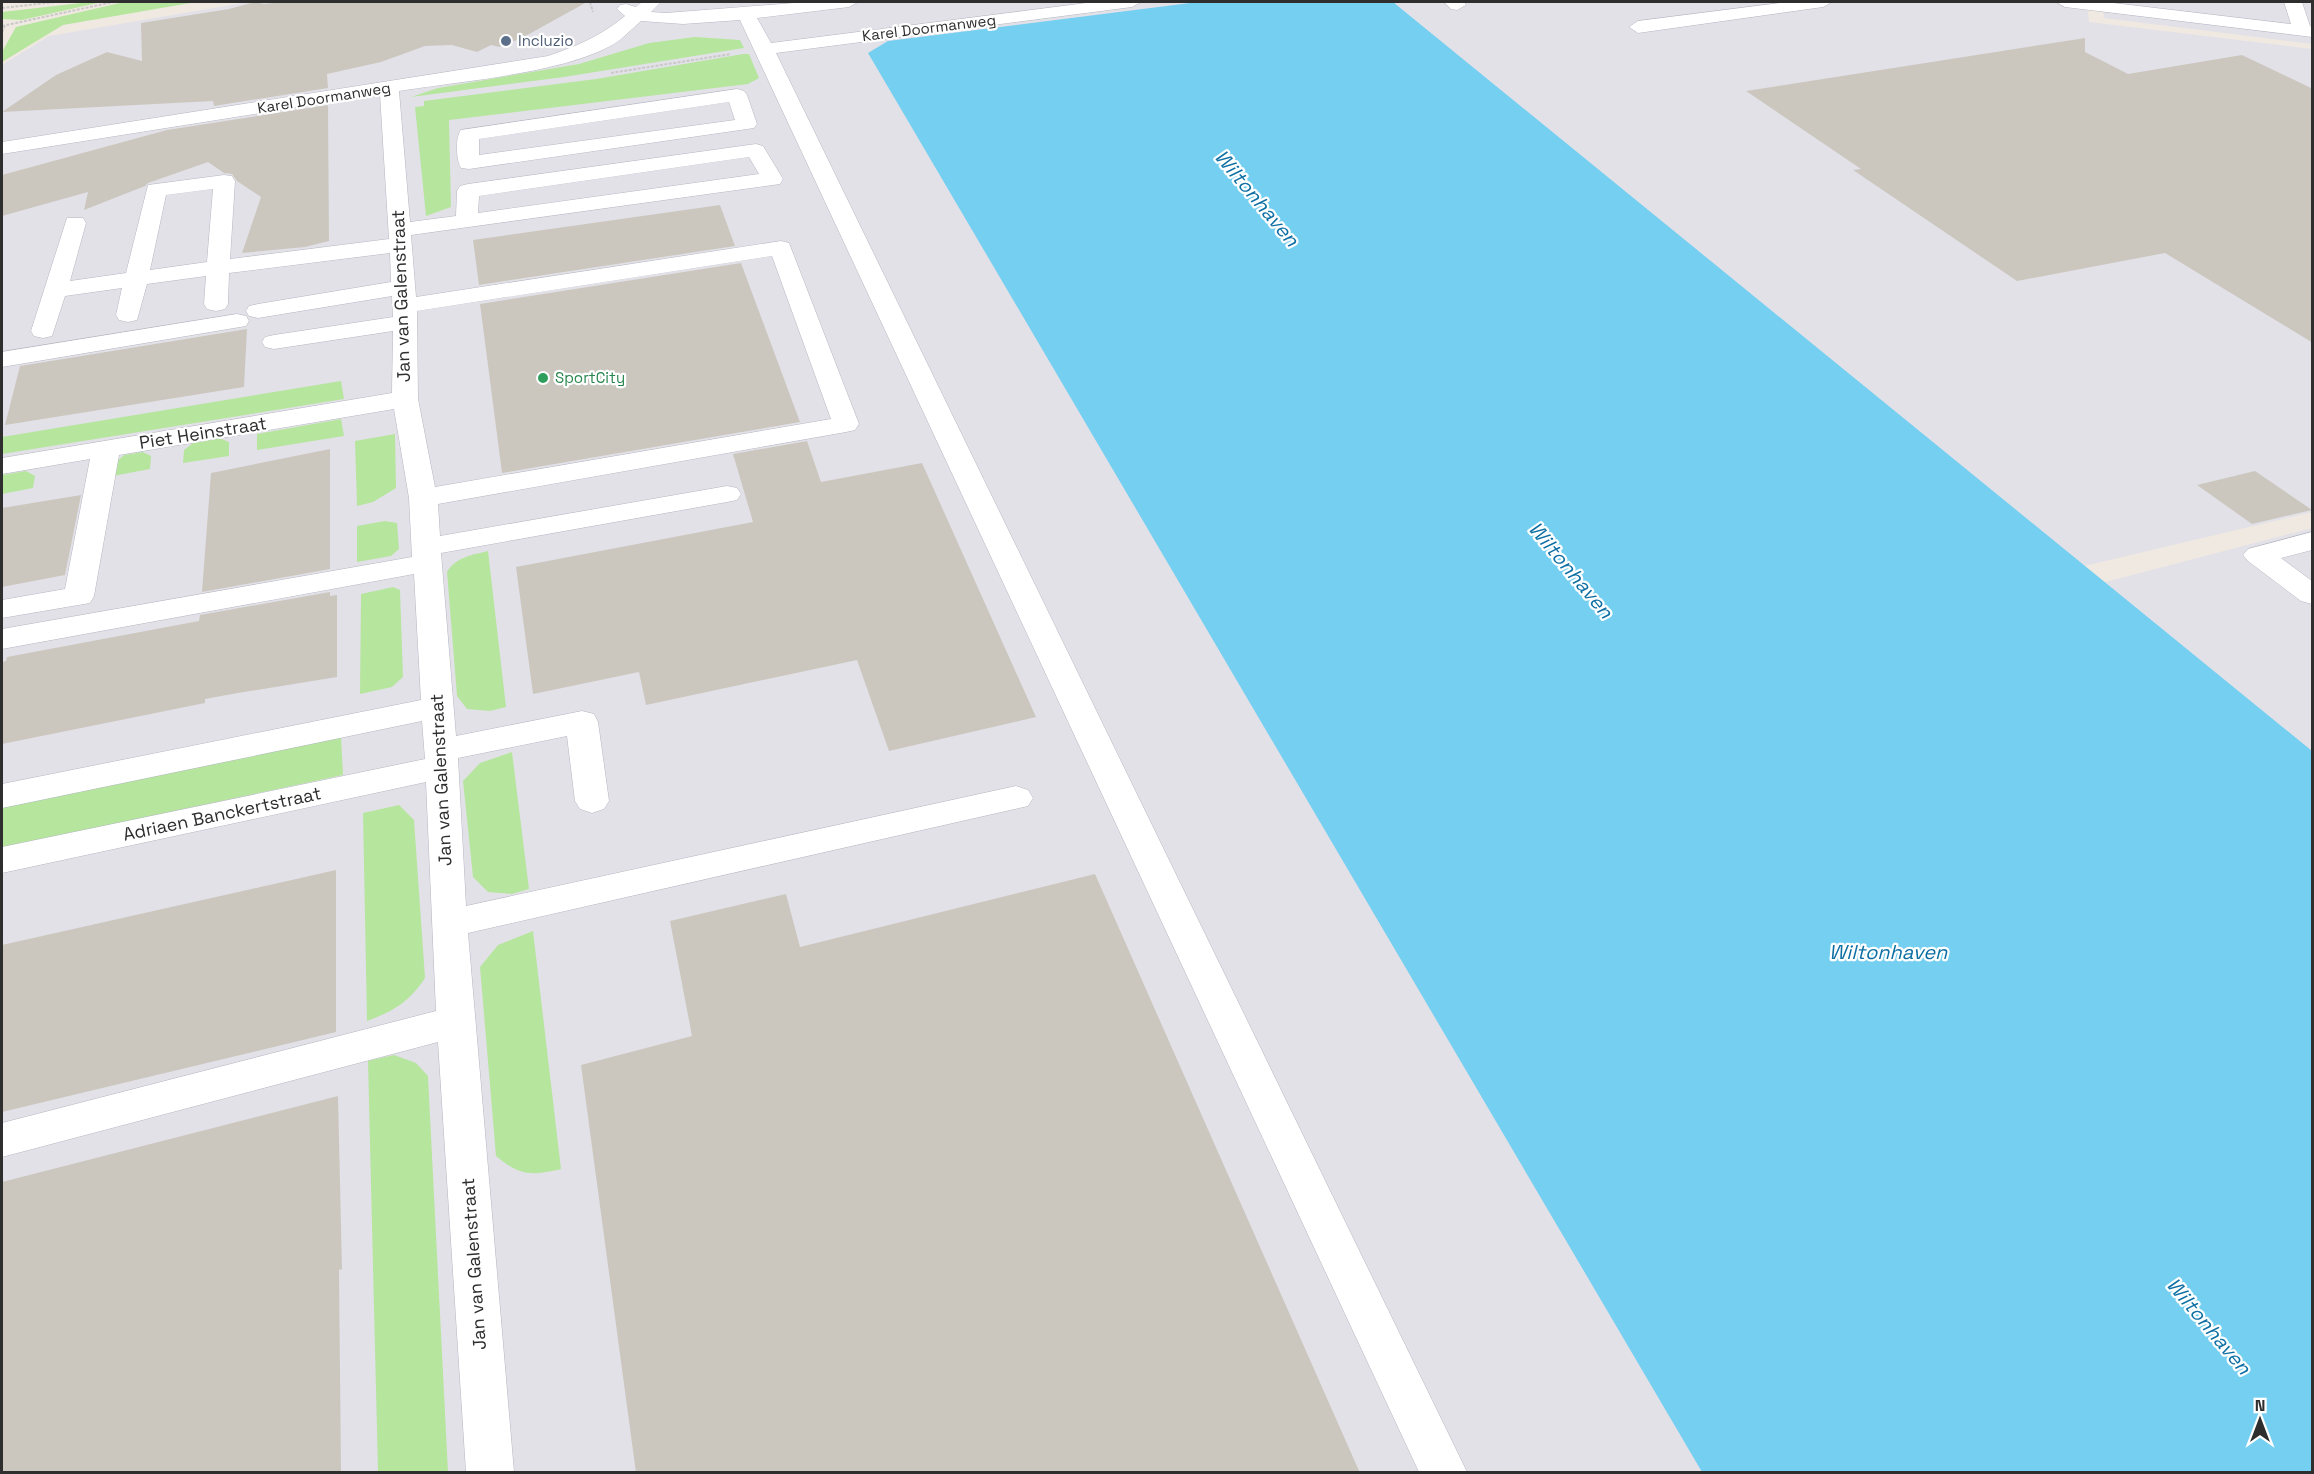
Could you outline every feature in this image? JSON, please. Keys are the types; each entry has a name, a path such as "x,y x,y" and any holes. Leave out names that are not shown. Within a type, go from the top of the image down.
{"street":[{"name":"Karel Doormanweg","path":"2,148 551,61 590,48 613,36 625,5 652,2"},
{"path":"625,5 670,18 746,14 849,2"},
{"name":"Karel Doormanweg","path":"765,49 1132,2"},
{"path":"1638,27 1823,2"},
{"path":"2065,2 2305,28"},
{"path":"2137,2 2305,28"},
{"path":"2293,2 2305,28"},
{"path":"746,14 765,49 1443,1473"},
{"name":"Jan van Galenstraat","path":"389,88 404,305 405,399 423,498 441,759 449,924 490,1473"},
{"path":"737,95 747,124 469,163 468,134 737,95"},
{"path":"56,290 400,238 467,221 772,179 756,150 468,191 467,221"},
{"path":"128,315 156,190 224,181 216,304"},
{"path":"43,331 75,223"},
{"path":"2,360 248,316 404,305 781,248 846,424 423,498"},
{"path":"274,342 404,305"},
{"name":"Piet Heinstraat","path":"2,466 405,399"},
{"path":"2,609 79,596 106,449"},
{"path":"2,639 727,494"},
{"path":"2313,541 2258,555 2313,595"},
{"path":"2,796 437,707"},
{"name":"Adriaen Banckertstraat","path":"2,860 441,759 582,722 592,801"},
{"path":"449,924 1016,798"},
{"path":"2,1140 458,1021"}],"path":[{"path":"2,8 55,2"},
{"path":"2,32 3,26 113,2"}],"shaded area":[{"path":"249,2 1221,2 1721,1472 2,1472 2,65 49,36"},
{"path":"1389,2 2087,2 2089,22 2312,49 2312,512 2076,568"},
{"path":"2102,2 2312,2 2312,44 2104,18"},
{"path":"2312,528 2312,765 2094,585"}],"green space":[{"path":"102,2 22,20 2,19 2,12"},
{"path":"124,2 196,2 63,25 2,62 2,52 16,27"},
{"path":"695,37 740,40 744,48 564,77 411,97 438,88 579,64 649,43"},
{"path":"749,54 759,78 748,84 449,120 451,207 426,216 415,107 424,106 424,101 596,79"},
{"path":"341,381 344,399 2,454 2,437"},
{"path":"341,419 344,436 257,450 257,434"},
{"path":"395,434 396,488 373,502 357,506 355,441"},
{"path":"219,438 229,442 229,456 183,463 184,450 193,443"},
{"path":"143,452 151,456 150,469 113,476 115,463 124,455"},
{"path":"26,471 35,476 33,488 2,494 2,475"},
{"path":"385,521 397,523 399,549 391,556 357,562 357,526"},
{"path":"488,551 506,707 490,711 467,709 457,696 447,572 460,560"},
{"path":"393,587 400,590 403,677 392,687 360,694 361,594"},
{"path":"341,736 343,775 2,848 2,807"},
{"path":"512,752 529,889 512,894 488,892 473,877 463,781 480,763"},
{"path":"399,805 414,820 425,978 400,1005 367,1021 363,813"},
{"path":"533,931 561,1169 542,1173 519,1171 496,1156 480,967 498,945"},
{"path":"394,1055 416,1063 428,1076 448,1472 378,1472 368,1061"}],"water":[{"name":"Wiltonhaven","path":"1198,2 1393,2 2312,751 2312,1472 1702,1472 868,53 888,41"}],"building":[{"path":"255,2 264,4 282,2 587,2 522,38 499,47 491,45 477,52 452,45 425,46 381,62 327,74 328,88 214,106 213,101 2,112 56,75 107,52 142,61 141,23 229,9"},
{"path":"2085,38 2085,52 2128,74 2242,55 2313,89 2313,343 2165,253 2017,281 1853,170 1861,169 1746,91"},
{"path":"328,105 329,241 305,247 242,253 261,197 237,181 232,174 224,173 208,162 148,183 84,210 88,192 2,216 2,175 167,130"},
{"path":"720,205 735,246 479,285 473,240"},
{"path":"741,263 800,422 502,473 480,304"},
{"path":"247,329 244,387 5,425 20,366"},
{"path":"807,441 821,482 922,463 1036,717 889,751 857,660 646,705 639,672 533,694 516,567 753,522 733,454"},
{"path":"330,449 330,569 202,592 211,473"},
{"path":"2255,471 2312,510 2252,524 2197,485"},
{"path":"81,495 65,575 2,587 2,508"},
{"path":"330,592 330,596 337,595 337,677 205,699 205,703 2,744 2,662 6,661 7,657 199,621 200,615"},
{"path":"336,870 336,1032 2,1112 2,945"},
{"path":"1095,874 1360,1473 636,1473 581,1065 692,1036 670,921 786,894 800,947"},
{"path":"338,1096 342,1269 339,1270 341,1473 2,1473 2,1182"}],"place":[{"name":"Incluzio","path":"506,41"},
{"name":"SportCity","path":"543,378"}]}
